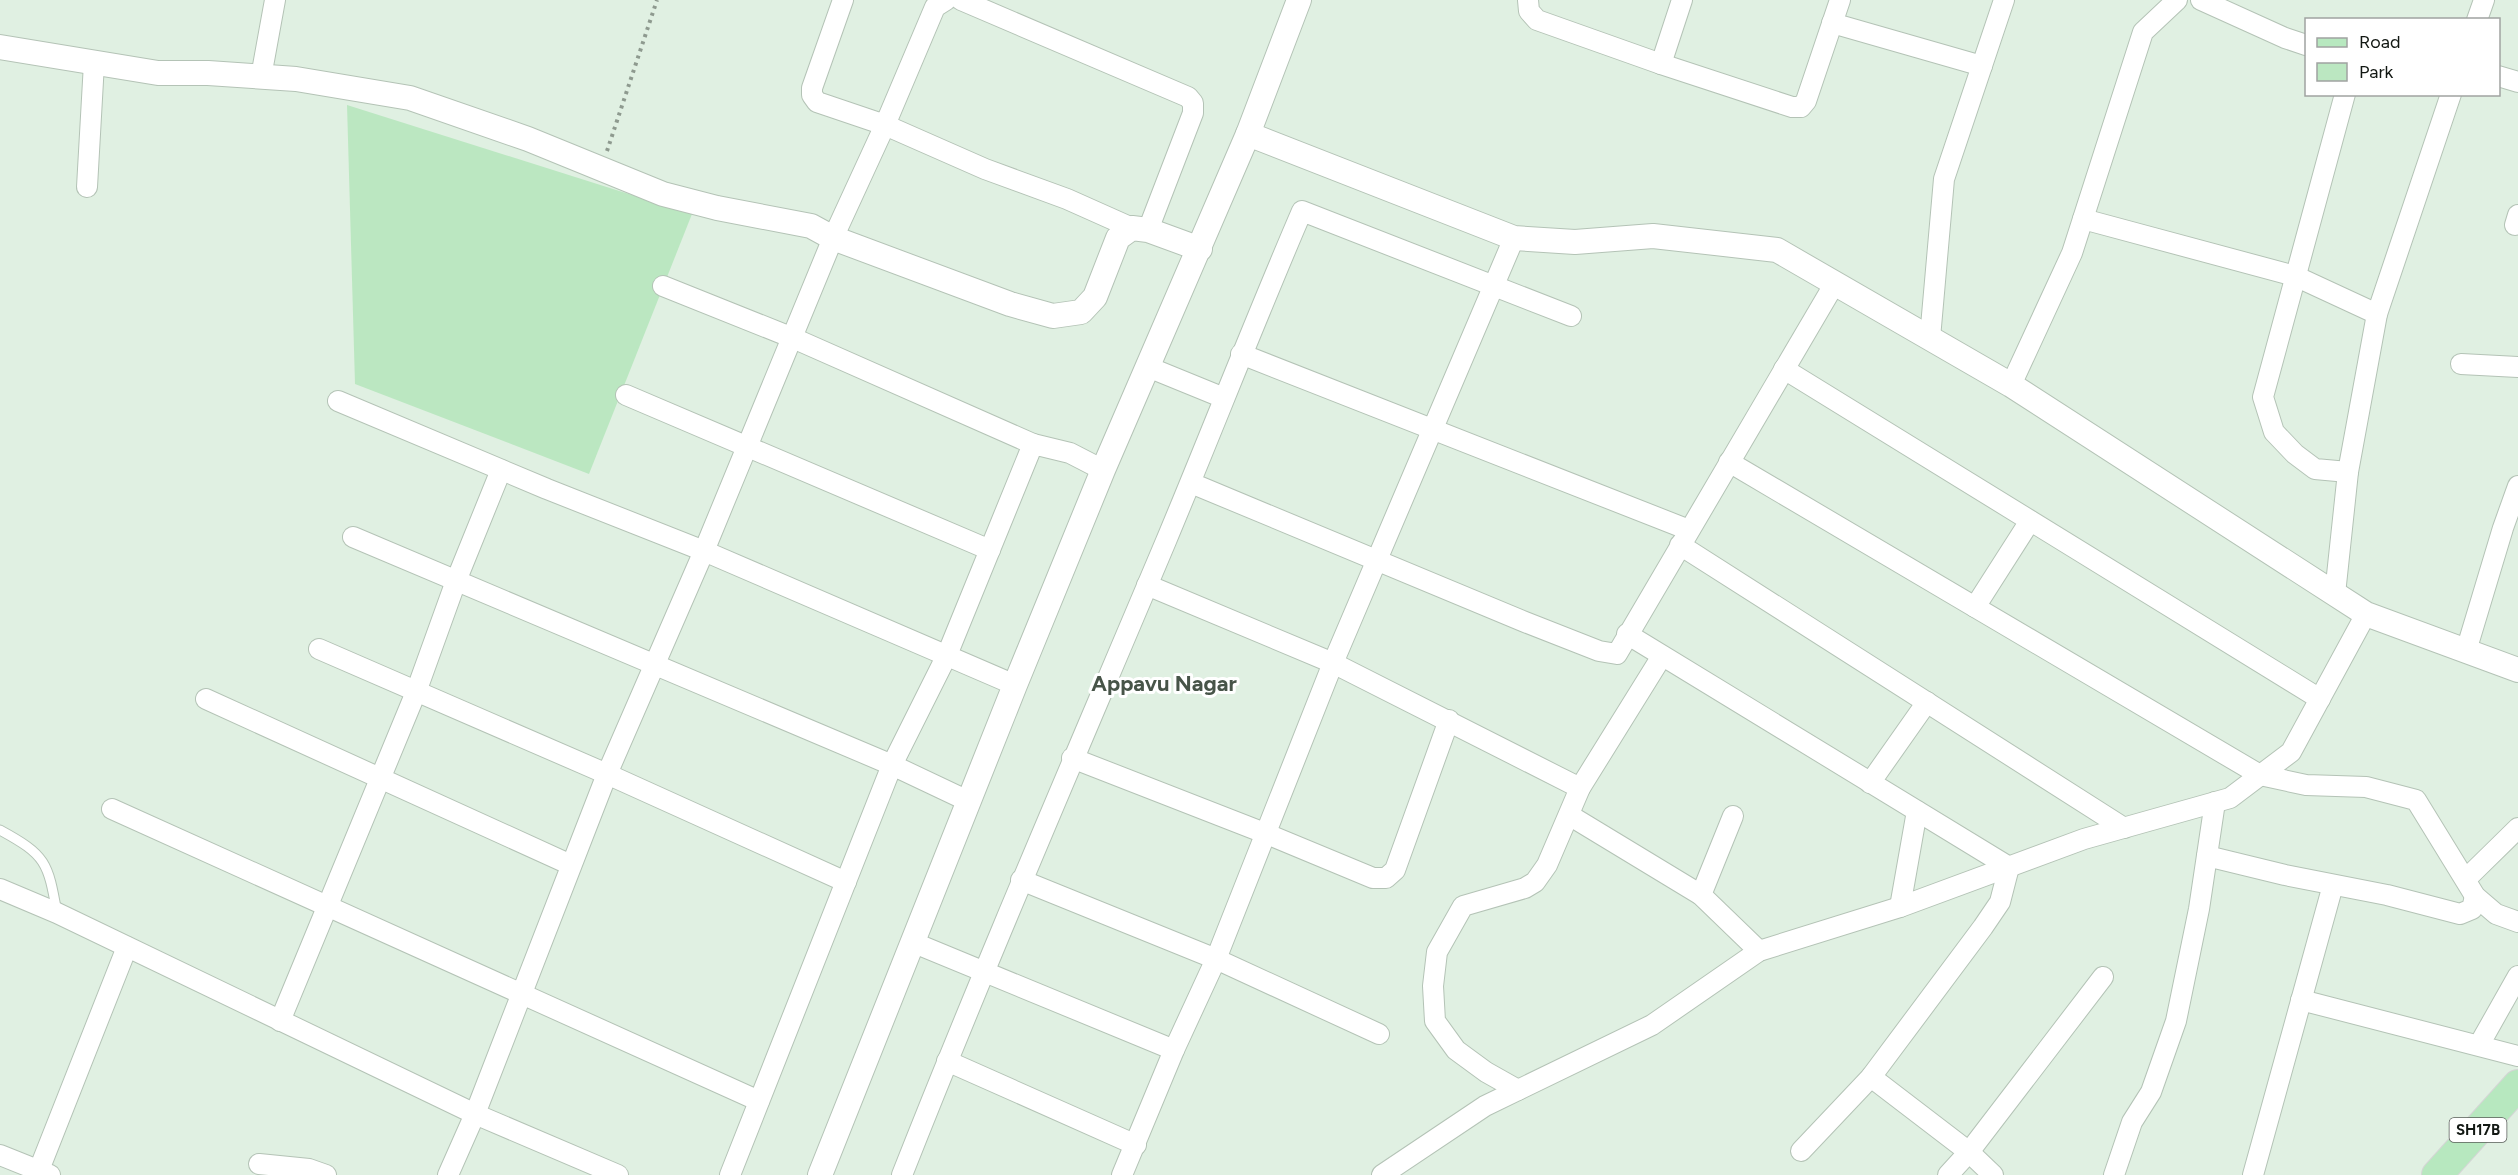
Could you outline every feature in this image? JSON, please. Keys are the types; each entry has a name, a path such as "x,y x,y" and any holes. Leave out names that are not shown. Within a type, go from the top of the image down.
{"main road":[{"name":"SH17B","path":"2438,1175 2518,1085"}],"street":[{"path":"261,77 275,0"},
{"path":"843,0 812,88 817,102 885,125 985,169 1140,229 1200,249"},
{"path":"448,1175 475,1114 607,774 794,338 833,237 885,125 934,7 946,0"},
{"path":"0,47 158,74 261,77 318,82 410,98 528,139 663,194 717,208 811,226 833,237 1010,304 1053,316 1081,312 1095,297 1118,238 1140,229 1193,113 1193,103 1188,97 961,0"},
{"path":"820,1175 1015,685 1103,470 1248,134 1299,0"},
{"path":"1528,0 1529,12 1537,20 1792,107 1801,107 1806,101 1840,0"},
{"path":"1661,64 1682,0"},
{"path":"1930,338 1944,179 2004,0"},
{"path":"2011,385 2072,253 2143,32 2177,0"},
{"path":"2201,0 2285,38 2305,44"},
{"path":"2478,18 2484,0"},
{"path":"1832,23 1982,66"},
{"path":"87,187 94,63"},
{"path":"2500,76 2518,82"},
{"path":"2344,96 2264,397 2274,432 2295,454 2315,469 2348,472"},
{"path":"2335,594 2348,472 2377,314 2450,96"},
{"path":"1248,134 1514,238 1575,242 1653,236 1777,250 2011,385 2366,614 2518,670"},
{"path":"902,1175 983,971 1191,483 1241,354 1302,211 1571,316"},
{"path":"2083,219 2295,276 2377,314"},
{"path":"1122,1175 1174,1050 1216,959 1333,663 1514,238"},
{"path":"1191,483 1377,562 1599,651 1617,654 1835,284"},
{"path":"663,286 794,338 1033,444 1070,453 1103,470"},
{"path":"1241,354 1433,429 1684,538 1927,702 2124,828"},
{"path":"2461,364 2518,367"},
{"path":"1148,367 1224,398"},
{"path":"1784,369 2320,699"},
{"path":"626,395 990,550"},
{"path":"338,401 501,470 704,551 1015,685"},
{"path":"730,1175 892,765 947,655 1033,444"},
{"path":"1729,462 2260,775 2306,785 2366,787 2416,800 2470,887 2496,914 2518,922"},
{"path":"280,1020 416,692 456,581 501,470"},
{"path":"2466,651 2518,486"},
{"path":"1975,607 2030,521"},
{"path":"353,537 892,765 968,801"},
{"path":"1147,585 1333,663 1580,788"},
{"path":"1382,1175 1485,1106 1652,1025 1759,951 1900,907 2084,839 2230,798 2291,752 2366,614"},
{"path":"1627,634 2009,867"},
{"path":"319,649 607,774 846,882"},
{"path":"1518,1090 1486,1072 1456,1050 1435,1020 1433,986 1437,952 1463,906 1526,888 1535,882 1547,865 1580,788 1662,656"},
{"path":"206,699 571,865"},
{"path":"1870,783 1927,702"},
{"path":"1072,758 1373,878 1386,878 1395,870 1449,720"},
{"path":"2114,1175 2132,1122 2151,1092 2176,1020 2199,909 2215,802"},
{"path":"112,809 759,1101"},
{"path":"1900,907 1917,811"},
{"path":"1569,815 1701,895 1759,951"},
{"path":"1701,895 1733,816"},
{"path":"2207,856 2387,895 2460,914 2472,909 2470,887 2518,828"},
{"path":"1801,1151 1871,1077 2000,902 2009,867"},
{"path":"1021,880 1216,959 1379,1034"},
{"path":"2253,1175 2333,885"},
{"path":"0,889 57,913 475,1114 618,1175"},
{"path":"912,942 1174,1050"},
{"path":"0,1155 42,1174 127,947"},
{"path":"1948,1175 2103,976"},
{"path":"2479,1045 2518,976"},
{"path":"2301,1000 2518,1056"},
{"path":"947,1061 1136,1145"},
{"path":"1871,1077 1968,1152 1993,1175"},
{"path":"259,1164 309,1169 326,1175"}],"lane":[{"path":"0,830 30,846 44,861 50,873 57,913"}],"path":[{"path":"601,168 657,0"}],"green space":[{"path":"347,105 692,214 589,474 355,384"}],"district":[{"name":"Appavu Nagar","path":"1164,683"}]}
